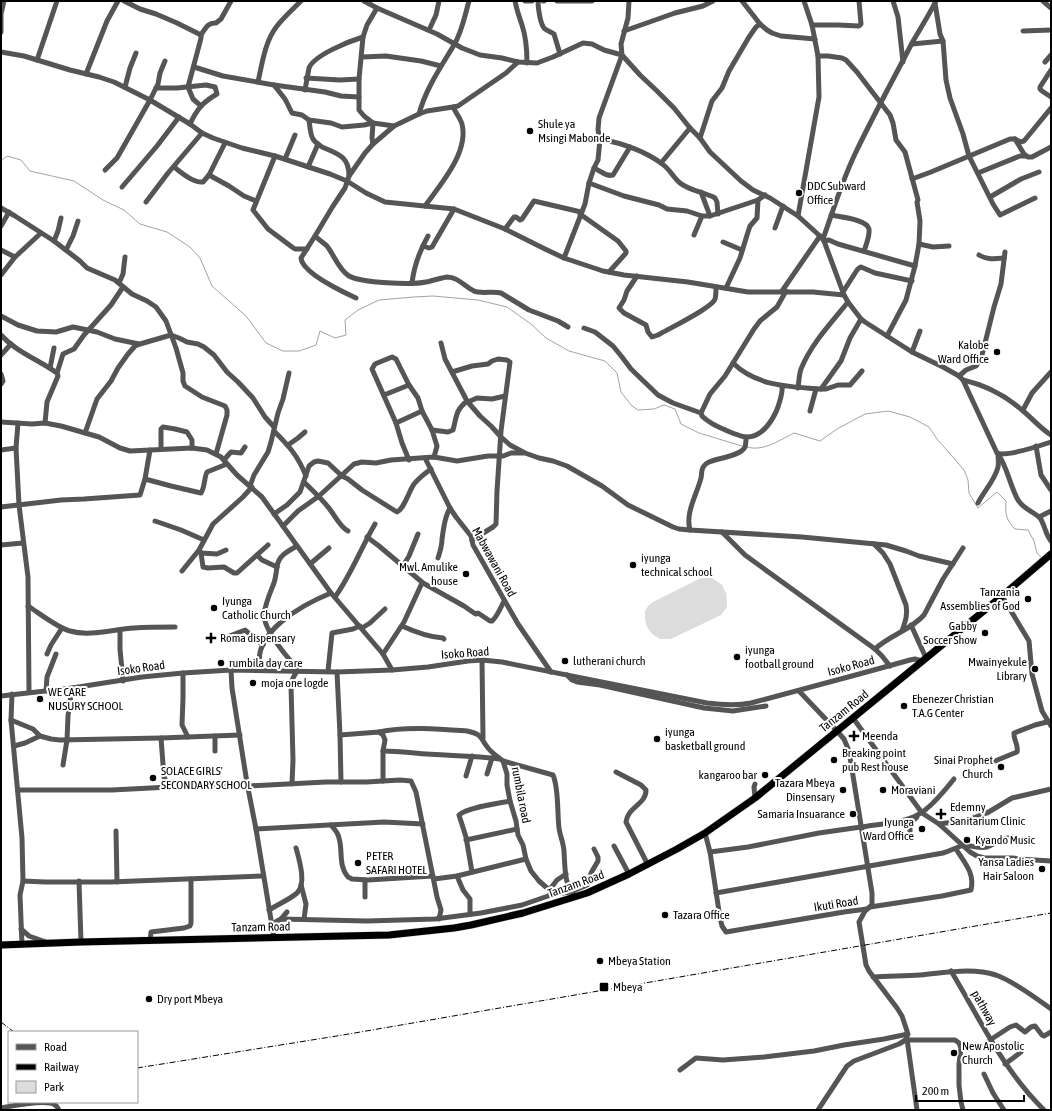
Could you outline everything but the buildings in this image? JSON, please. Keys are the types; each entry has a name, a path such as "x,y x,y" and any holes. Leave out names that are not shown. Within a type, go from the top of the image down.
{"highway":[{"name":"Tanzam Road","path":"1,945 388,935 454,928 483,923 523,913 573,893 587,893 648,865 705,833 755,798 1002,596 1051,554"}],"street":[{"path":"1,32 1,14 4,1"},
{"path":"37,60 57,1"},
{"path":"86,74 107,21 118,1"},
{"path":"124,1 140,9 177,23 201,35"},
{"path":"201,106 193,99 188,87 201,35 206,26 216,23 221,19 231,1"},
{"path":"258,82 265,53 274,31 283,19 301,1"},
{"path":"364,1 480,55 518,62 537,63 582,43 592,44 604,50 622,55 674,108 710,152 741,181 753,190 765,195 798,216 822,239 848,302 861,319 912,352 943,367 961,378 990,388 1023,410 1039,427 1051,435"},
{"path":"429,30 436,15 439,1"},
{"path":"419,114 422,102 441,66 455,44 469,1"},
{"path":"515,1 527,51 527,63"},
{"path":"525,1 532,1"},
{"path":"538,1 539,13 543,26 554,34 560,54"},
{"path":"557,1 592,1"},
{"path":"564,258 585,204 589,183 598,160 600,138 598,130 599,118 622,55 621,44 628,18 628,1"},
{"path":"624,31 675,13 703,6 713,1"},
{"path":"742,1 766,30 782,36 815,39"},
{"path":"798,216 819,97 818,56 812,25 804,1"},
{"path":"812,25 860,25 861,20 859,1"},
{"path":"893,1 898,18 903,62"},
{"path":"1043,1 1051,8"},
{"path":"936,2 940,34 943,41 947,88 969,156 995,208 1000,215 1035,198"},
{"path":"701,413 710,394 725,376 754,329 760,321 777,307 784,292 822,239 854,155 880,103 936,2"},
{"path":"373,123 359,110 359,79 362,57 362,37 377,8"},
{"path":"700,138 712,102 722,88 729,71 749,37 760,24"},
{"path":"1023,31 1051,30"},
{"path":"305,90 308,68 313,61 338,47 362,37"},
{"path":"912,44 943,41"},
{"path":"1,52 14,54 99,77 125,87 150,100 202,133 225,143 275,156 348,179 366,193 385,202 454,209 505,229 564,258 592,268 608,272 756,292 844,293"},
{"path":"125,87 136,53"},
{"path":"1045,62 1051,55"},
{"path":"362,57 386,56 421,61 441,66"},
{"path":"818,56 828,56 846,60 857,72 891,118 896,140 905,152 918,200 920,221 919,244 912,281 906,300 887,336"},
{"path":"105,170 117,158 150,100 156,88 165,61"},
{"path":"356,298 333,288 307,268 301,261 301,258 316,236 328,213 345,188 348,179 365,153 394,126 427,111 453,107 465,101 506,73 518,62"},
{"path":"194,67 223,76 325,92 341,96 359,97"},
{"path":"1051,70 1040,87 1040,89 1051,97"},
{"path":"306,78 340,80 359,79"},
{"path":"156,88 177,88 206,85 215,87 217,94 201,106 194,114 190,124"},
{"path":"274,85 292,113 302,115 309,120 331,123 342,127 373,123 394,126"},
{"path":"426,206 449,172 462,142 462,122 453,107"},
{"path":"912,179 1004,141 1010,139 1020,142 1024,141 1051,108"},
{"path":"122,187 157,146 179,117"},
{"path":"309,120 313,140 345,159 348,164 348,179"},
{"path":"373,123 373,144"},
{"path":"661,163 690,128"},
{"path":"146,202 202,133"},
{"path":"285,159 295,136"},
{"path":"600,138 630,147 646,154 661,163 680,183 713,196 716,199 718,214"},
{"path":"1015,140 1026,156"},
{"path":"174,167 191,179 204,182 225,143"},
{"path":"308,167 318,144"},
{"path":"594,168 606,175 613,175 630,147"},
{"path":"978,173 1020,156 1032,157 1051,147"},
{"path":"275,156 253,209 268,228 292,247 307,248"},
{"path":"990,197 1020,180 1039,172"},
{"path":"209,175 244,196 256,201"},
{"path":"589,183 624,196 659,205 663,208 687,211 702,216 718,214 758,200 765,195"},
{"path":"701,192 710,216"},
{"path":"726,288 738,264 750,226 757,218 758,200"},
{"path":"505,229 514,217 520,220 522,219 534,201 581,213 618,240 626,251 626,253 608,272"},
{"path":"775,228 783,206"},
{"path":"1,208 54,241 87,268 108,277 132,294 156,307 166,321 176,348 185,386 202,397 225,406 227,410 227,415 216,454"},
{"path":"423,246 427,248 432,247 454,209"},
{"path":"1,226 9,212"},
{"path":"831,215 862,222 867,225 869,232 864,251"},
{"path":"694,235 702,216"},
{"path":"54,241 61,218"},
{"path":"66,250 78,221"},
{"path":"1,275 16,257 41,233"},
{"path":"316,236 327,246 343,270 351,276 373,281 412,283 426,282 446,277 459,280 478,292 501,293 529,310 558,321 568,327"},
{"path":"412,283 416,262 428,236"},
{"path":"822,239 915,266"},
{"path":"723,242 742,250"},
{"path":"919,244 933,247 949,246"},
{"path":"1,250 16,257"},
{"path":"961,378 966,370 976,366 981,359 994,307 1002,284 1005,252"},
{"path":"979,255 989,258 1004,258"},
{"path":"45,423 48,402 58,376 57,373 63,354 74,349 88,330 108,308 121,285 125,258"},
{"path":"844,293 859,268 912,281"},
{"path":"637,276 627,291 619,308 624,313 646,325 648,332 652,337 706,308 715,299 716,287"},
{"path":"798,388 800,373 804,362 816,343 848,302"},
{"path":"1,316 18,325 43,332 56,332 73,328 97,332 115,339 139,344"},
{"path":"810,411 818,389 841,361 850,338 861,319"},
{"path":"584,328 595,332 613,346 630,369 658,395 673,403 701,413 703,417 718,427 746,442"},
{"path":"912,352 920,331"},
{"path":"1,335 27,356 57,373"},
{"path":"85,433 98,396 112,381 123,360 135,346 149,340 171,335 186,342 198,344 214,355 226,372 253,398 265,417 298,459 306,476"},
{"path":"441,343 444,356 467,401 510,445 525,453 567,466 602,486 628,506 673,527 690,530 802,537 890,545 919,556 953,564"},
{"path":"1,355 11,344"},
{"path":"50,368 54,348"},
{"path":"409,460 396,422 372,369 375,364 392,357 396,359 409,385 416,394 422,411 432,430 437,446 434,457"},
{"path":"452,372 472,366 488,364 496,359 508,360 510,362 499,456 496,524 472,540"},
{"path":"733,363 741,370 752,376 782,386 798,388 826,389 838,385 850,385 862,372"},
{"path":"182,571 200,551 204,540 214,524 243,497 251,487 254,474 268,452 289,373"},
{"path":"1,374 3,381 1,384"},
{"path":"1023,410 1032,393 1050,374"},
{"path":"961,378 979,414 992,446 1003,460 1009,480 1018,500 1023,507 1039,517 1047,536 1051,541"},
{"path":"384,395 409,385"},
{"path":"690,530 688,523 693,500 704,465 735,454 746,442 766,428 772,421 780,402 782,386"},
{"path":"432,430 448,432 453,430 457,413 460,407 467,401 477,398 492,399 505,396"},
{"path":"396,422 422,411"},
{"path":"1,422 45,423 61,426 99,437 125,450 135,451 192,448 207,450 221,456 237,475 262,497 331,593 383,654 392,670"},
{"path":"18,423 16,448 19,505 27,570 29,692"},
{"path":"161,449 161,429 163,428 187,432 192,440 192,448"},
{"path":"288,445 305,432"},
{"path":"998,454 1002,455 1051,442"},
{"path":"1036,446 1041,475 1051,490"},
{"path":"145,479 201,493 203,492 207,472 225,462 231,452 241,453 246,447"},
{"path":"1,450 16,448"},
{"path":"1,507 61,500 140,495 145,479 150,450"},
{"path":"283,526 300,508 319,496 354,464 357,463 376,463 391,460 409,460 434,457 457,461 514,453 525,453"},
{"path":"978,503 997,472 998,454"},
{"name":"Mabwawani Road","path":"425,458 450,508 469,533 473,545 504,601 551,672"},
{"path":"274,514 287,505 300,492 309,466 314,462 328,463 342,476 397,512 402,509 409,492 415,483 431,469"},
{"path":"304,482 319,496 341,526 348,531"},
{"path":"438,558 444,522 450,508"},
{"path":"1039,517 1051,511"},
{"path":"155,521 204,540"},
{"path":"335,597 345,583 374,524"},
{"path":"722,532 745,555 875,649 890,666"},
{"path":"403,566 418,534"},
{"path":"367,537 422,583 476,614 478,613 491,621 495,620 504,601"},
{"path":"1,545 23,543"},
{"path":"874,544 883,553 890,564 906,605 907,611 902,631"},
{"path":"200,551 203,567 224,567 234,573 268,545"},
{"path":"292,784 293,760 291,686 293,678 299,671 270,633 265,622 264,614 280,558 297,546"},
{"path":"310,564 329,548"},
{"path":"875,649 887,639 916,622 924,615 943,579 964,548"},
{"path":"200,551 217,554 226,550"},
{"path":"257,555 265,562 277,567"},
{"path":"383,654 402,626 422,583"},
{"path":"261,670 259,661 263,645 275,627 304,606 319,597 331,593"},
{"path":"995,761 1017,752 1018,748 1014,733 1050,723 1042,711 1032,674 1029,641 1002,596"},
{"path":"28,606 68,631 82,633 133,628 174,627"},
{"path":"328,671 332,633 361,627 370,623 385,609"},
{"path":"911,625 924,660"},
{"path":"402,626 415,632 444,639"},
{"path":"47,654 62,628"},
{"path":"120,630 123,681"},
{"path":"227,637 245,630 263,645"},
{"path":"46,690 47,677 56,654"},
{"path":"482,660 483,738"},
{"name":"Isoko Road","path":"1,696 182,673 231,670 337,672 392,670 482,660 502,662 707,703 745,705 910,660 924,660"},
{"path":"231,670 232,688 274,938"},
{"path":"337,672 341,782"},
{"path":"182,673 182,725 188,737"},
{"path":"567,675 574,682 600,685 704,708 733,711 766,706"},
{"path":"63,765 67,740 67,720 72,688"},
{"name":"Ikuti Road","path":"705,833 710,852 720,918 722,926 726,932 869,908 872,903 872,893 849,750 844,739 799,690"},
{"path":"12,694 12,720 22,838 23,881 20,892 22,945"},
{"path":"853,718 920,814 939,824 962,846 977,856 984,858 1013,858 1019,860 1051,861"},
{"path":"12,720 33,729 40,736 54,740 240,735"},
{"path":"340,735 404,729 467,731 476,733 483,738"},
{"path":"379,732 386,740 383,751 383,781"},
{"path":"14,746 40,736"},
{"path":"215,736 215,751"},
{"path":"161,738 164,777 169,787"},
{"name":"rumbila road","path":"483,738 488,748 502,760 508,776 507,784 510,801 516,818 518,835 523,845 526,859 532,874 544,886 550,889 563,893 573,893"},
{"path":"383,751 492,758 553,775 556,787 559,830 564,848 568,886 573,893 590,882 591,873 598,863 598,858 594,849"},
{"path":"466,776 472,756"},
{"path":"487,774 492,758"},
{"path":"616,772 641,785 646,790 646,795 630,811 626,822 648,865"},
{"path":"157,787 164,777"},
{"path":"910,837 910,824 936,800 954,779"},
{"path":"18,790 112,790 157,787 408,780 413,783 416,792 437,897 441,910 447,917"},
{"path":"755,784 755,798"},
{"path":"939,824 967,820 987,813 1012,798 1051,789"},
{"path":"472,872 466,840 459,815 476,808 510,801"},
{"path":"710,852 748,847 908,819 920,814"},
{"path":"256,829 384,822 423,824"},
{"path":"331,825 339,837 341,864 346,875 352,879 365,880 457,876 526,859"},
{"path":"466,840 517,829"},
{"path":"116,831 117,882"},
{"path":"716,892 807,878 943,853 962,846 984,847 995,844 1004,838 1013,837"},
{"path":"614,846 629,874"},
{"path":"296,848 301,867 301,885 306,904 304,919"},
{"path":"859,922 863,914 869,908 972,890 970,870 956,849"},
{"path":"550,889 566,874"},
{"path":"23,881 117,882 263,876"},
{"path":"457,876 463,890 470,898 470,914"},
{"path":"150,941 151,932 190,926 191,879"},
{"path":"365,880 365,897"},
{"path":"79,881 81,942"},
{"path":"270,910 297,893 301,885"},
{"path":"281,919 367,921 430,920 522,905 553,894 557,891"},
{"path":"438,919 441,910"},
{"path":"854,911 859,922 866,965 906,1024 917,1110"},
{"path":"272,925 281,919 287,912"},
{"path":"21,929 29,936 49,944"},
{"path":"874,977 917,975 951,971 973,971 996,975 1051,1009"},
{"name":"pathway","path":"951,971 1005,1064 1030,1096 1044,1110"},
{"path":"990,1040 1010,1027 1016,1025 1025,1032 1031,1027 1035,1026 1044,1036 1051,1032"},
{"path":"818,1110 847,1066 854,1061 899,1044 907,1037"},
{"path":"680,1070 696,1058 723,1060 760,1058 814,1051 884,1039 907,1037 958,1041 961,1048 959,1079 963,1110"},
{"path":"1005,1064 1021,1052"},
{"path":"984,1074 993,1093 1004,1110"},
{"path":"1,1108 48,1103 55,1105 59,1110"}],"green space":[{"path":"701,578 712,578 722,585 726,593 727,607 721,615 671,639 660,639 652,634 647,627 645,619 645,611 648,606 653,602"}],"waterway":[{"path":"1,161 7,156 21,160 30,171 74,181 103,200 124,210 140,224 167,232 190,247 200,258 212,286 246,316 266,343 283,351 299,351 316,345 320,331 335,338 346,335 345,320 358,310 379,300 433,296 478,300 507,307 531,324 546,338 569,351 605,361 617,373 621,392 632,406 638,410 654,409 664,405 675,409 681,424 699,433 742,446"},
{"path":"747,447 765,447 794,433 820,441 837,429 865,414 888,411 910,417 929,427 937,439 964,470 968,480 969,493 978,508 997,492 1006,501 1006,513 1010,523 1015,529 1028,530 1034,541 1037,553 1042,558"}],"railway":[{"path":"138,1068 343,1035 1051,913"},
{"path":"1,1022 13,1031"}],"place":[{"name":"Shule ya Msingi Mabonde","path":"530,131"},
{"name":"DDC Subward Office","path":"799,193"},
{"name":"Kalobe Ward Office","path":"997,352"},
{"name":"iyunga technical school","path":"633,565"},
{"name":"Mwl. Amulike house","path":"466,574"},
{"name":"Tanzania Assemblies of God","path":"1028,599"},
{"name":"Iyunga Catholic Church","path":"214,608"},
{"name":"Gabby Soccer Show","path":"985,633"},
{"name":"Roma dispensary","path":"211,638"},
{"name":"iyunga football ground","path":"737,657"},
{"name":"lutherani church","path":"565,661"},
{"name":"rumbila day care","path":"221,663"},
{"name":"Mwainyekule Library","path":"1035,669"},
{"name":"moja one logde","path":"253,683"},
{"name":"WE CARE NUSURY SCHOOL","path":"40,699"},
{"name":"Ebenezer Christian T.A.G Center","path":"904,706"},
{"name":"Meenda","path":"854,736"},
{"name":"iyunga basketball ground","path":"657,739"},
{"name":"Breaking point pub Rest house","path":"834,760"},
{"name":"Sinai Prophet Church","path":"1001,767"},
{"name":"kangaroo bar","path":"765,775"},
{"name":"SOLACE GIRLS' SECONDARY SCHOOL","path":"153,778"},
{"name":"Tazara Mbeya Dinsensary","path":"843,790"},
{"name":"Moraviani","path":"883,790"},
{"name":"Samaria Insuarance","path":"853,814"},
{"name":"Edemny Sanitarium Clinic","path":"941,814"},
{"name":"Iyunga Ward Office","path":"922,829"},
{"name":"Kyando Music","path":"967,840"},
{"name":"PETER SAFARI HOTEL","path":"358,863"},
{"name":"Yansa Ladies Hair Saloon","path":"1042,869"},
{"name":"Tazara Office","path":"665,915"},
{"name":"Mbeya Station","path":"600,961"},
{"name":"Mbeya","path":"604,987"},
{"name":"Dry port Mbeya","path":"149,999"},
{"name":"New Apostolic Church","path":"954,1053"}]}
